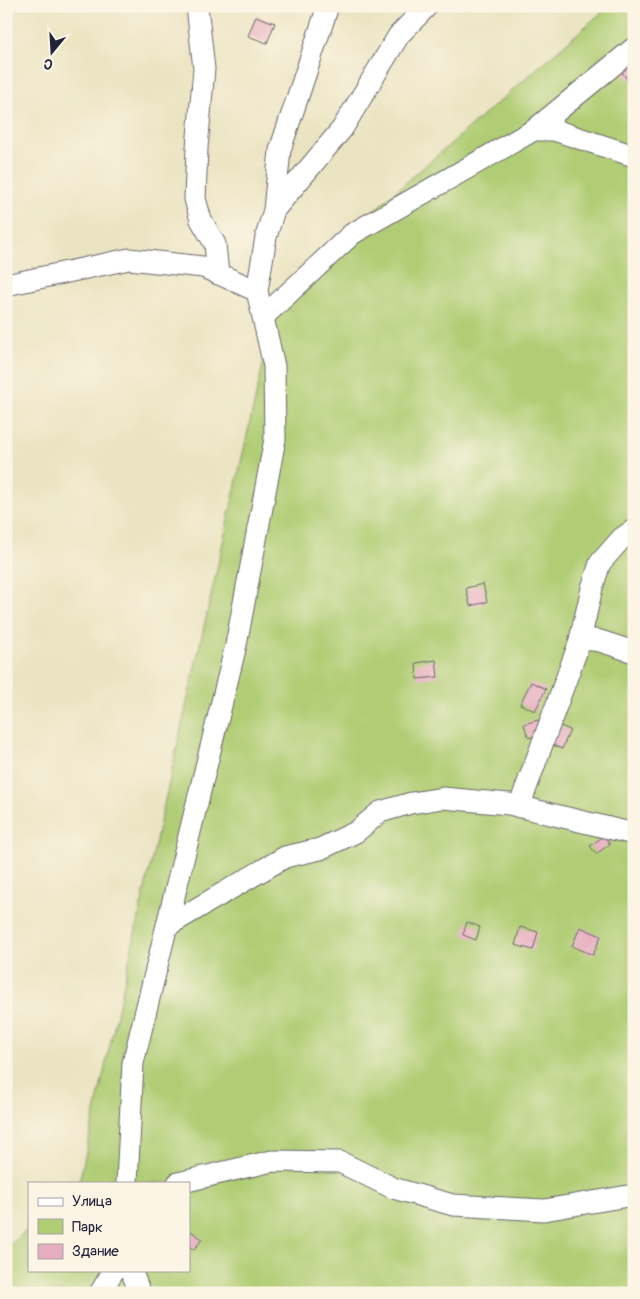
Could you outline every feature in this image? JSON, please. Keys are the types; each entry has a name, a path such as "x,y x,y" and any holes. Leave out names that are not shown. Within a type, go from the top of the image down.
{"street":[{"path":"197,6 204,70 197,148 196,199 201,220 216,244 218,274"},
{"path":"127,1182 133,1063 236,644 276,439 274,366 257,291 266,237 274,210 280,150 328,6"},
{"path":"274,210 342,129 399,35 427,6"},
{"path":"263,317 352,234 534,130 634,48"},
{"path":"534,130 554,130 634,156"},
{"path":"6,284 129,259 203,267 257,291"},
{"path":"519,807 579,644 600,563 622,538 634,530"},
{"path":"579,644 586,639 600,641 634,652"},
{"path":"168,926 286,857 320,849 356,832 380,812 411,803 443,798 519,807 634,834"},
{"path":"182,1182 272,1161 340,1162 392,1188 453,1204 544,1210 634,1195"},
{"path":"100,1293 113,1272"},
{"path":"132,1272 140,1293"}],"green space":[{"path":"609,6 634,6 634,1293 6,1293 6,1248 28,1229 28,1272 190,1272 190,1182 79,1182 279,293"}],"building":[{"path":"256,16 275,23 267,43 248,36"},
{"path":"634,59 634,76 628,80 618,67"},
{"path":"483,584 487,602 470,606 466,588"},
{"path":"436,660 438,677 417,679 416,663"},
{"path":"531,682 546,689 535,711 520,704"},
{"path":"538,720 542,734 528,738 524,724"},
{"path":"556,724 570,730 562,749 548,743"},
{"path":"604,836 610,844 596,854 590,846"},
{"path":"467,922 480,927 476,940 463,935"},
{"path":"520,927 538,932 533,950 515,945"},
{"path":"580,927 601,936 593,955 572,946"},
{"path":"190,1231 202,1239 194,1250 190,1247"}]}
